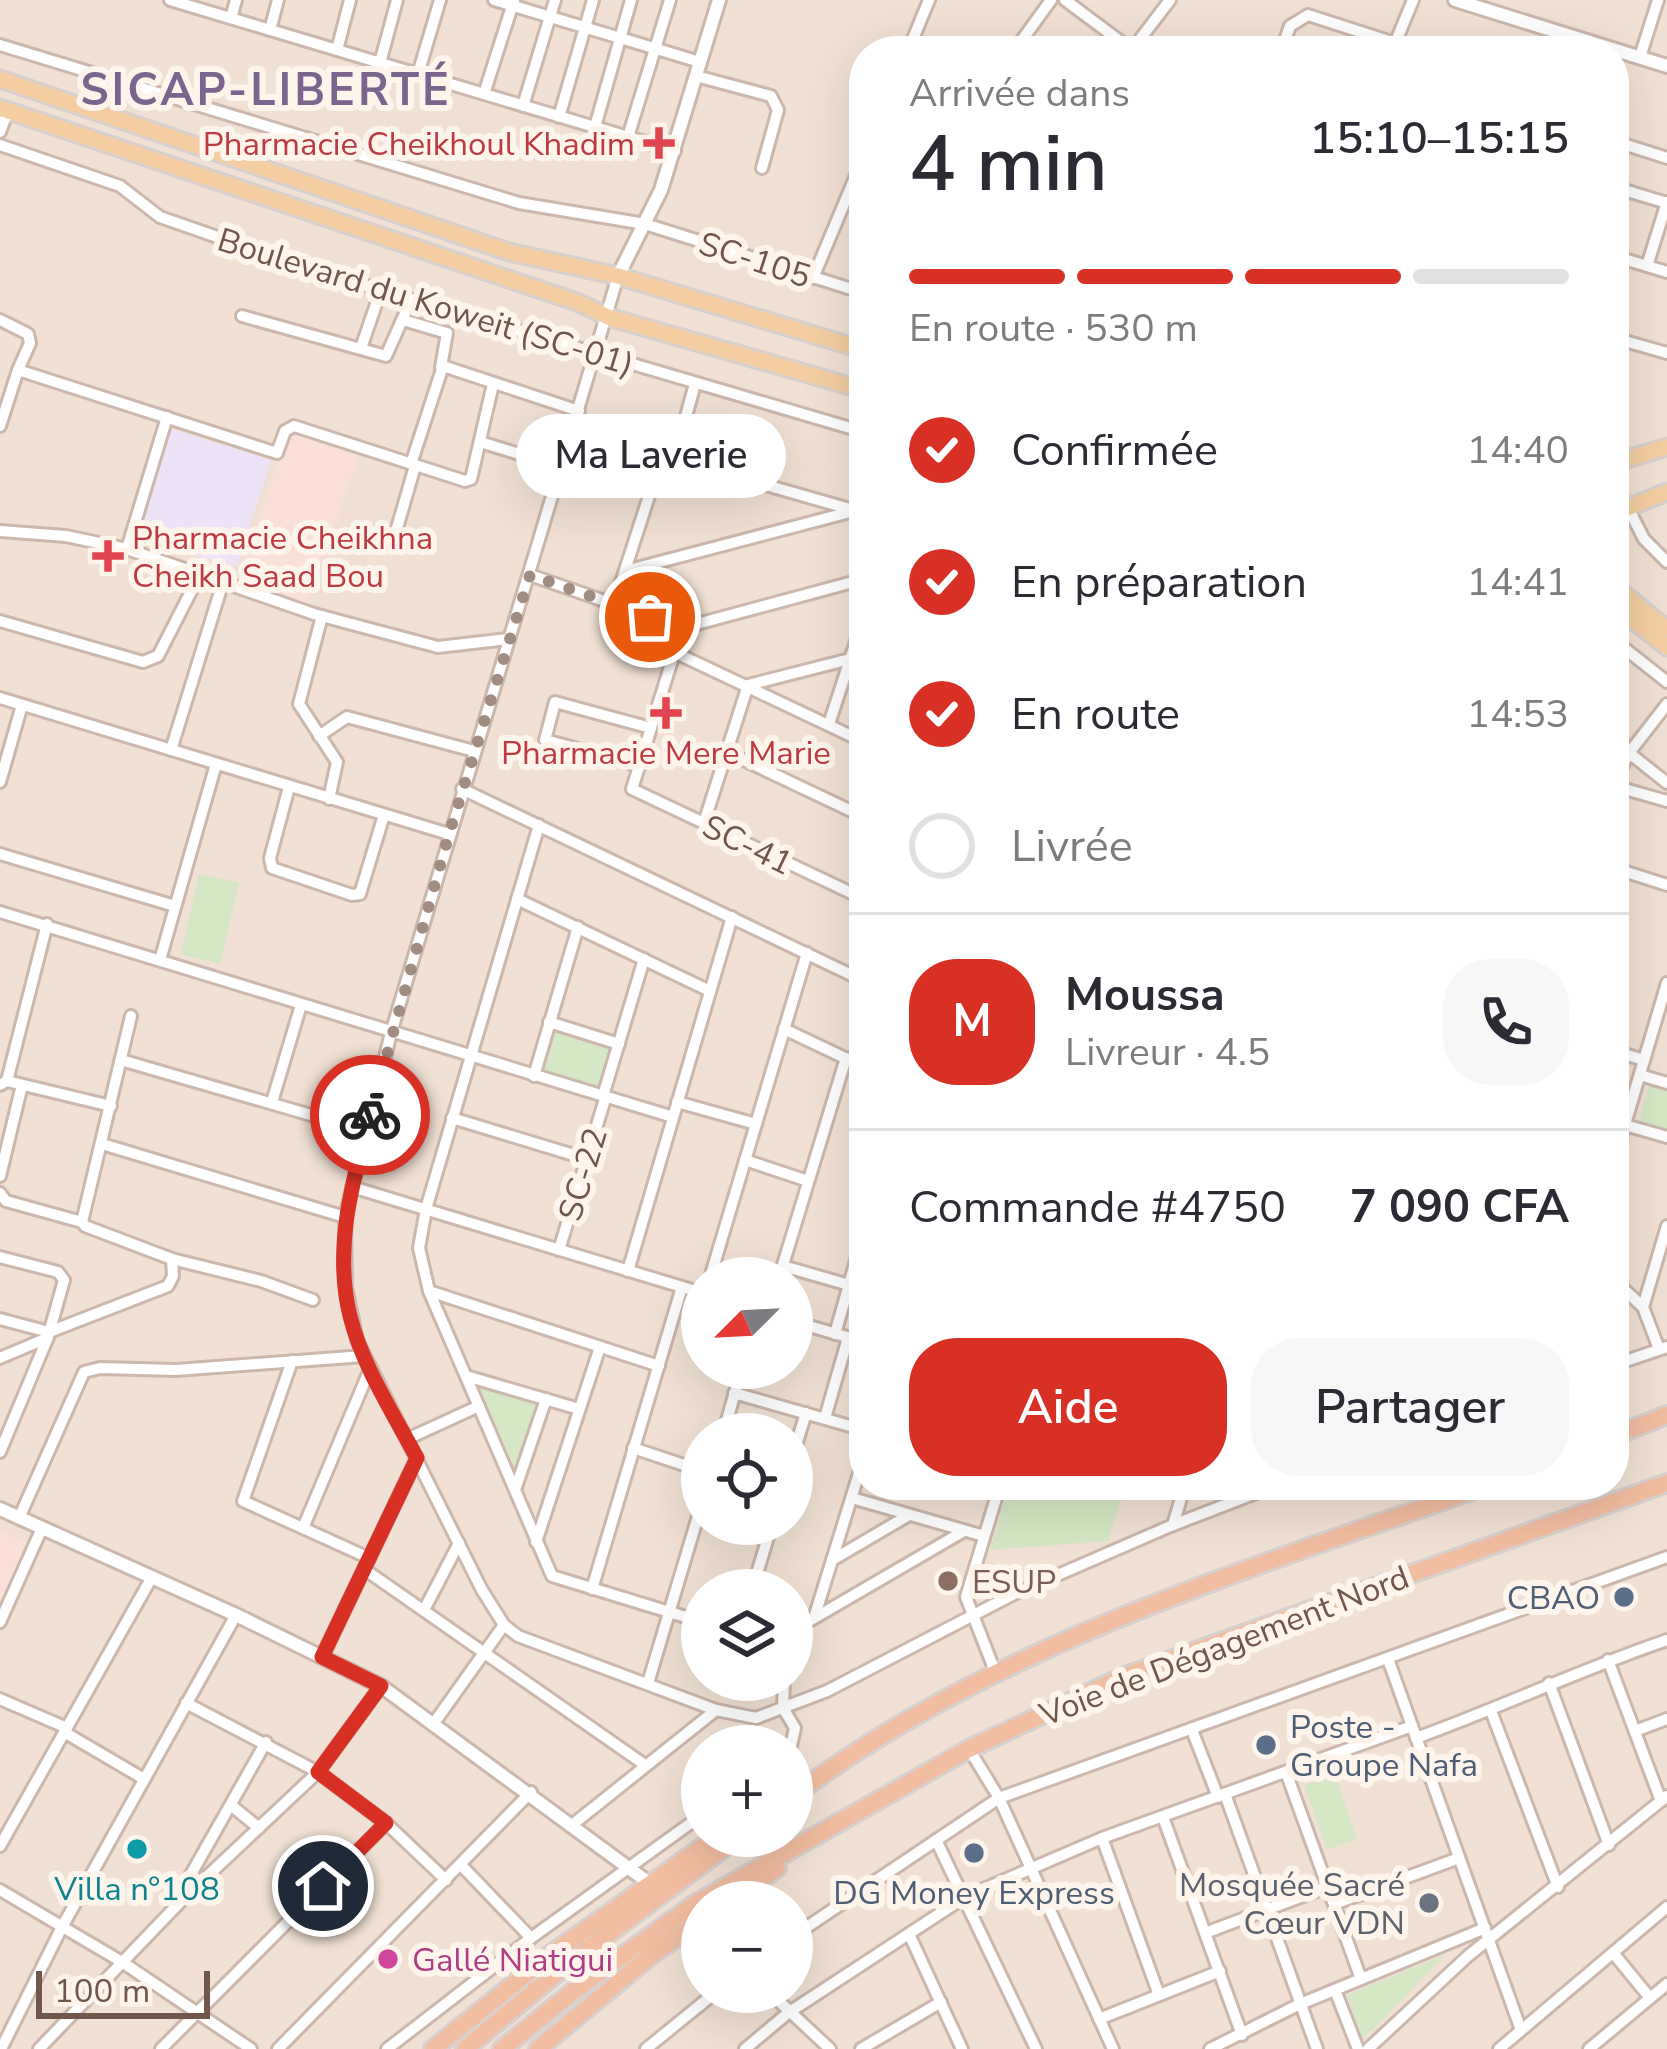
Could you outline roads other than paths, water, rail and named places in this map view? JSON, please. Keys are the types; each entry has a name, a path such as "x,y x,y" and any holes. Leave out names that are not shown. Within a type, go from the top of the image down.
{"highway":[{"path":"1629,1430 1667,1415"},
{"name":"Voie de Dégagement Nord","path":"1629,1497 1667,1483"},
{"name":"Voie de Dégagement Nord","path":"813,1781 896,1725 996,1674 1173,1598 1446,1500"},
{"name":"Voie de Dégagement Nord","path":"502,2049 574,1990 695,1904 969,1749 1126,1676 1619,1500"},
{"path":"813,1775 838,1762"},
{"path":"757,1881 818,1836"},
{"path":"433,2049 550,1955 687,1857"},
{"path":"465,2049 564,1967 712,1857"},
{"path":"538,2049 681,1934"}],"main road":[{"path":"0,79 509,252 618,277 849,346"},
{"path":"4,110 578,302 608,317 849,386"},
{"path":"1629,459 1667,447"},
{"path":"1629,507 1667,492"},
{"path":"1629,598 1667,629"},
{"path":"1629,617 1667,647"}],"street":[{"path":"170,0 675,151"},
{"path":"231,18 236,0"},
{"path":"270,30 278,0"},
{"path":"337,50 350,0"},
{"path":"380,63 397,0"},
{"path":"418,74 440,0"},
{"path":"494,0 656,49 771,96 778,110 762,168"},
{"path":"523,106 555,0"},
{"path":"559,117 593,0"},
{"path":"595,128 631,0"},
{"path":"628,137 670,0"},
{"path":"719,0 675,151 618,277 391,1033 345,1217 347,1300 364,1356 504,1625 541,1645 716,1710 756,1718 827,1691 972,1616 1238,1500"},
{"path":"914,36 929,0"},
{"path":"1025,36 1051,0"},
{"path":"1065,0 1113,36"},
{"path":"1142,36 1170,0"},
{"path":"1397,36 1412,0"},
{"path":"1455,0 1572,36"},
{"path":"1640,57 1658,0"},
{"path":"484,94 513,3"},
{"path":"1287,36 1290,26 1307,15 1363,36"},
{"name":"SC-105","path":"0,45 519,203 645,224 849,289"},
{"path":"1629,54 1667,66"},
{"path":"0,132 4,110"},
{"name":"Boulevard du Koweit (SC-01)","path":"0,145 120,186 160,217 411,300 849,428"},
{"path":"1629,146 1667,158"},
{"path":"813,278 849,192"},
{"path":"1629,192 1667,202 1647,266"},
{"path":"1629,261 1667,272"},
{"path":"361,348 380,290"},
{"path":"242,316 389,355 411,300"},
{"path":"0,320 28,334 30,344 0,426"},
{"path":"393,542 446,333 403,320"},
{"path":"1629,342 1667,353"},
{"path":"441,367 579,411"},
{"path":"18,370 278,453 285,431 294,426 469,481 493,384"},
{"path":"614,604 695,384"},
{"path":"127,549 167,416"},
{"path":"573,430 849,509"},
{"path":"480,442 562,467"},
{"path":"625,571 849,515"},
{"path":"1629,520 1667,562"},
{"path":"0,532 66,536 127,549 322,616 438,647 508,639"},
{"path":"0,622 142,662 151,660 158,656 200,574"},
{"path":"530,575 682,628 849,583"},
{"path":"171,750 223,582"},
{"path":"322,616 299,704 338,766 329,799"},
{"path":"651,728 555,702 545,740 640,766 682,628"},
{"path":"674,652 849,734"},
{"path":"1629,652 1667,682"},
{"path":"748,686 849,659"},
{"path":"829,724 849,662"},
{"path":"704,823 748,686"},
{"path":"0,698 449,834"},
{"path":"1667,704 1629,753 1667,783"},
{"path":"0,782 22,705"},
{"path":"320,736 347,717 474,751"},
{"path":"727,752 849,810"},
{"path":"160,960 216,764"},
{"name":"SC-41","path":"640,766 632,789 849,891"},
{"path":"289,787 270,858 272,868 352,895 360,894 384,815"},
{"path":"462,789 849,974"},
{"path":"1629,789 1667,801"},
{"path":"539,825 452,1118 419,1248 429,1291 552,1576 681,1616"},
{"path":"0,854 175,906"},
{"path":"1629,872 1667,885"},
{"path":"518,899 710,991"},
{"path":"0,912 673,1117"},
{"path":"628,1271 732,917"},
{"path":"47,924 4,1083 111,1106"},
{"path":"534,1076 578,927"},
{"path":"716,1257 807,953"},
{"name":"SC-22","path":"559,1250 644,959"},
{"path":"1629,1112 1667,983"},
{"path":"272,1102 301,1005"},
{"path":"82,1222 131,1016"},
{"path":"549,1022 619,1044"},
{"path":"784,1029 849,1060"},
{"path":"1629,1056 1644,1060"},
{"path":"785,1257 846,1058"},
{"path":"121,1060 366,1131"},
{"path":"1640,1075 1667,1083"},
{"path":"0,1176 22,1085"},
{"path":"677,1102 756,1124"},
{"path":"452,1118 587,1159"},
{"path":"1629,1126 1667,1137"},
{"path":"102,1144 345,1217"},
{"path":"745,1160 808,1181"},
{"path":"352,1187 681,1287"},
{"path":"0,1193 6,1202 82,1222 172,1259 261,1281 313,1300"},
{"path":"1643,1307 1667,1226"},
{"path":"0,1257 63,1277 48,1334 0,1451"},
{"path":"0,1358 168,1286 172,1259"},
{"path":"813,1278 849,1285 824,1418"},
{"path":"592,1589 681,1290"},
{"path":"429,1291 659,1366"},
{"path":"1629,1294 1643,1307 1663,1348 1629,1359"},
{"path":"0,1319 48,1334"},
{"path":"813,1327 849,1337"},
{"path":"536,1542 600,1347"},
{"path":"20,1518 84,1372 364,1356"},
{"path":"292,1361 243,1501 366,1564 646,1765"},
{"path":"303,1528 370,1369"},
{"path":"466,1376 579,1409"},
{"path":"729,1413 736,1389"},
{"path":"734,1394 806,1413"},
{"path":"514,1490 546,1400"},
{"path":"407,1439 479,1406"},
{"path":"813,1415 849,1426"},
{"path":"633,1448 681,1464"},
{"path":"322,1657 417,1458"},
{"path":"814,1616 851,1500"},
{"path":"859,1500 984,1537"},
{"path":"995,1500 967,1598 996,1674"},
{"path":"1172,1525 1180,1500"},
{"path":"0,1509 381,1686 649,1883"},
{"path":"834,1559 909,1515"},
{"path":"0,1621 43,1528"},
{"path":"814,1616 964,1531"},
{"path":"424,1610 459,1543"},
{"path":"648,1682 689,1545"},
{"path":"813,1923 999,1798 1667,1556"},
{"path":"0,1846 152,1577"},
{"path":"1,2049 62,1927 236,1615"},
{"path":"434,1723 504,1625"},
{"path":"813,1997 965,1898 1030,1866 1286,1772 1491,1711 1667,1640"},
{"path":"1388,1659 1522,2030"},
{"path":"1368,2049 1454,1969 1664,1799 1608,1660"},
{"path":"1549,1684 1609,1845"},
{"path":"39,2049 184,1898 318,1772 381,1686"},
{"path":"0,1699 66,1730 144,1779"},
{"path":"783,1701 793,1725"},
{"path":"186,1703 318,1772 386,1823 446,1880"},
{"path":"572,1825 716,1710"},
{"path":"1491,1711 1558,1887"},
{"path":"1635,1731 1667,1719"},
{"path":"1192,1730 1317,2049"},
{"path":"184,1898 186,1883 266,1742"},
{"path":"969,1749 999,1798 1110,2048"},
{"path":"1286,1772 1361,1979"},
{"path":"278,2049 530,1792"},
{"path":"232,1806 259,1828"},
{"path":"1163,1817 1220,1971 1256,2049"},
{"path":"161,2049 386,1823"},
{"path":"387,2049 681,1830"},
{"path":"1102,1838 1159,1995"},
{"path":"936,1840 1036,2049"},
{"path":"1334,1904 1459,1858"},
{"path":"461,1865 531,1938"},
{"path":"1205,1933 1327,1887"},
{"path":"0,1891 122,1962 251,2049"},
{"path":"1499,2049 1667,1907"},
{"path":"1210,2049 1300,2005 1485,1928"},
{"path":"910,1936 962,2049"},
{"path":"1614,1954 1650,1998"},
{"path":"1099,2019 1220,1971"},
{"path":"1589,2049 1667,1984"},
{"path":"1335,1990 1358,2049"},
{"path":"861,2049 941,2002"},
{"path":"646,2049 690,2013"},
{"path":"745,2049 788,2013 830,2049"},
{"path":"886,2035 891,2049"}],"place":[{"name":"Pharmacie Cheikhoul Khadim","path":"659,143"},
{"name":"Pharmacie Cheikhna Cheikh Saad Bou","path":"108,556"},
{"name":"Ma Laverie","path":"650,617"},
{"name":"Pharmacie Mere Marie","path":"666,713"},
{"name":"ESUP","path":"948,1581"},
{"name":"CBAO","path":"1624,1597"},
{"name":"Poste - Groupe Nafa","path":"1266,1745"},
{"name":"Villa n°108","path":"137,1849"},
{"name":"DG Money Express","path":"974,1853"},
{"name":"Mosquée Sacré Cœur VDN","path":"1429,1903"},
{"name":"Gallé Niatigui","path":"388,1959"}],"district":[{"name":"SICAP-LIBERTÉ","path":"266,89"}]}
